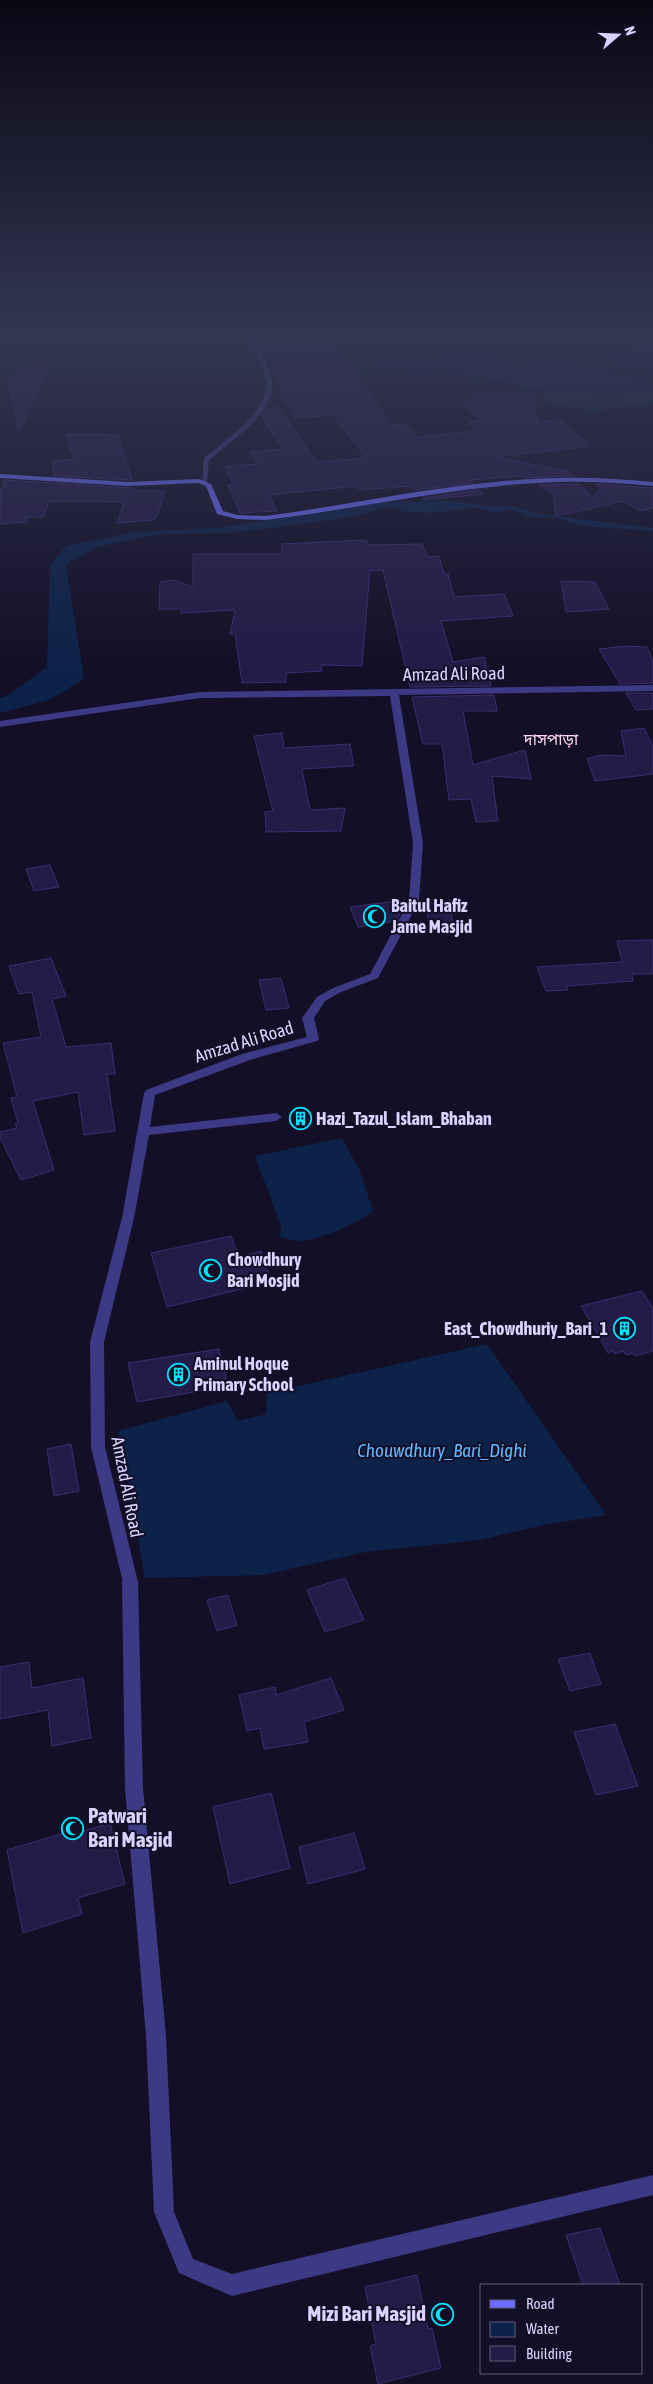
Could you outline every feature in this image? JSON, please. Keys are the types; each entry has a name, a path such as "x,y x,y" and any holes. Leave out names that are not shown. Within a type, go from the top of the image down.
{"main road":[{"path":"0,476 128,484 193,481 209,485 220,512 237,517 266,518 510,484 592,478 653,484"}],"street":[{"path":"204,483 206,459 222,445"},
{"name":"Amzad Ali Road","path":"653,688 394,693 418,843 414,901 374,976 337,990 321,999 308,1018 313,1039 246,1057 150,1093 128,1218 97,1342 98,1447 130,1582 134,1788 156,2036 164,2212 186,2266 232,2285 653,2185"},
{"path":"0,724 200,695 394,693"},
{"path":"143,1132 276,1117"}],"water":[{"path":"454,501 512,506 547,515 653,528 653,531 581,526 557,518 529,517 514,510 493,513 479,508 429,513 408,512 387,507 357,516 287,526 229,533 160,534 97,547 66,565 84,679 49,700 0,713 0,698 7,696 47,667 50,565 66,546 134,532 216,528 383,502"},
{"path":"342,1138 360,1171 373,1211 349,1226 317,1238 295,1241 280,1237 281,1226 255,1156"},
{"name":"Chouwdhury_Bari_Dighi","path":"487,1344 606,1515 544,1525 479,1540 366,1552 263,1575 145,1578 118,1431 227,1401 237,1421 266,1414 267,1393"}],"building":[{"path":"70,445 121,445 132,480 55,476 52,461 74,459"},
{"path":"281,445 305,445 316,462 366,458 357,445 591,446 495,457 568,471 573,476 525,478 522,476 471,480 473,483 416,490 412,486 360,490 357,486 269,495 277,511 240,513 228,485 233,484 225,466 258,464 250,452 283,449"},
{"path":"3,480 134,488 135,491 165,491 158,514 154,520 117,523 124,502 66,501 49,502 43,517 27,517 27,522 0,524 0,489 4,486"},
{"path":"580,484 592,497 601,488 595,484 653,488 653,508 640,511 624,501 556,516 553,494 538,485"},
{"path":"479,490 483,494 424,500 422,498"},
{"path":"366,540 369,545 422,544 428,557 439,556 444,574 448,574 454,597 504,594 513,616 441,621 453,662 484,657 491,686 410,687 383,570 371,571 370,569 362,666 321,665 322,671 286,673 286,682 242,683 235,634 230,634 235,610 181,613 182,609 159,609 160,582 174,580 193,587 193,554 281,554 282,544"},
{"path":"561,581 595,582 609,609 566,612"},
{"path":"627,646 647,647 653,661 653,683 620,684 599,649"},
{"path":"626,693 653,693 653,709 636,710"},
{"path":"494,695 497,711 463,711 473,765 525,750 531,779 492,776 498,821 476,822 471,799 449,800 442,744 423,744 412,697"},
{"path":"644,728 653,746 653,774 595,781 587,759 601,755 626,756 621,731"},
{"path":"282,733 284,748 350,744 354,766 302,769 310,810 345,808 341,831 266,832 265,812 273,811 254,736"},
{"path":"50,865 59,887 34,891 26,869"},
{"path":"452,900 452,925 429,925 426,903"},
{"name":"Baitul Hafiz Jame Masjid","path":"397,901 402,910 396,921 358,927 350,907"},
{"path":"653,940 653,974 632,974 633,981 566,986 568,990 546,991 537,967 622,962 617,941"},
{"path":"51,958 66,996 52,999 66,1047 111,1043 115,1074 107,1074 115,1131 84,1135 78,1092 33,1101 54,1170 21,1180 0,1138 0,1132 17,1128 15,1124 18,1123 11,1098 17,1097 3,1043 41,1037 32,992 19,994 9,966"},
{"path":"281,978 289,1008 266,1010 259,980"},
{"name":"Chowdhury Bari Mosjid","path":"231,1236 239,1257 261,1251 271,1282 167,1307 151,1253"},
{"name":"East_Chowdhuriy_Bari_1","path":"642,1291 653,1308 653,1351 635,1356 632,1353 626,1355 623,1351 615,1354 612,1351 608,1353 581,1306"},
{"name":"Aminul Hoque Primary School","path":"219,1349 228,1386 137,1402 128,1363"},
{"path":"71,1444 79,1491 54,1496 47,1449"},
{"path":"345,1578 364,1620 325,1632 307,1590"},
{"path":"228,1595 237,1625 217,1631 207,1600"},
{"path":"590,1653 601,1684 570,1691 558,1659"},
{"path":"29,1662 32,1688 83,1678 91,1738 52,1746 48,1710 0,1719 0,1667"},
{"path":"331,1678 344,1710 304,1722 308,1742 264,1749 260,1728 247,1731 239,1695 275,1687 276,1695"},
{"path":"615,1724 638,1786 596,1795 574,1732"},
{"path":"271,1793 290,1868 230,1884 213,1807"},
{"path":"110,1823 125,1884 78,1898 82,1914 23,1933 7,1850 64,1833 65,1837"},
{"path":"354,1833 365,1869 308,1884 299,1847"},
{"path":"600,2228 620,2284 583,2284 566,2235"},
{"path":"417,2275 428,2329 432,2328 441,2368 378,2384 370,2346 376,2344 365,2287"}],"place":[{"name":"Baitul Hafiz Jame Masjid","path":"375,916"},
{"name":"Hazi_Tazul_Islam_Bhaban","path":"300,1119"},
{"name":"Chowdhury Bari Mosjid","path":"211,1270"},
{"name":"East_Chowdhuriy_Bari_1","path":"624,1329"},
{"name":"Aminul Hoque Primary School","path":"178,1374"},
{"name":"Patwari Bari Masjid","path":"72,1828"},
{"name":"Mizi Bari Masjid","path":"442,2314"}],"district":[{"name":"দাসপাড়া","path":"551,739"}]}
